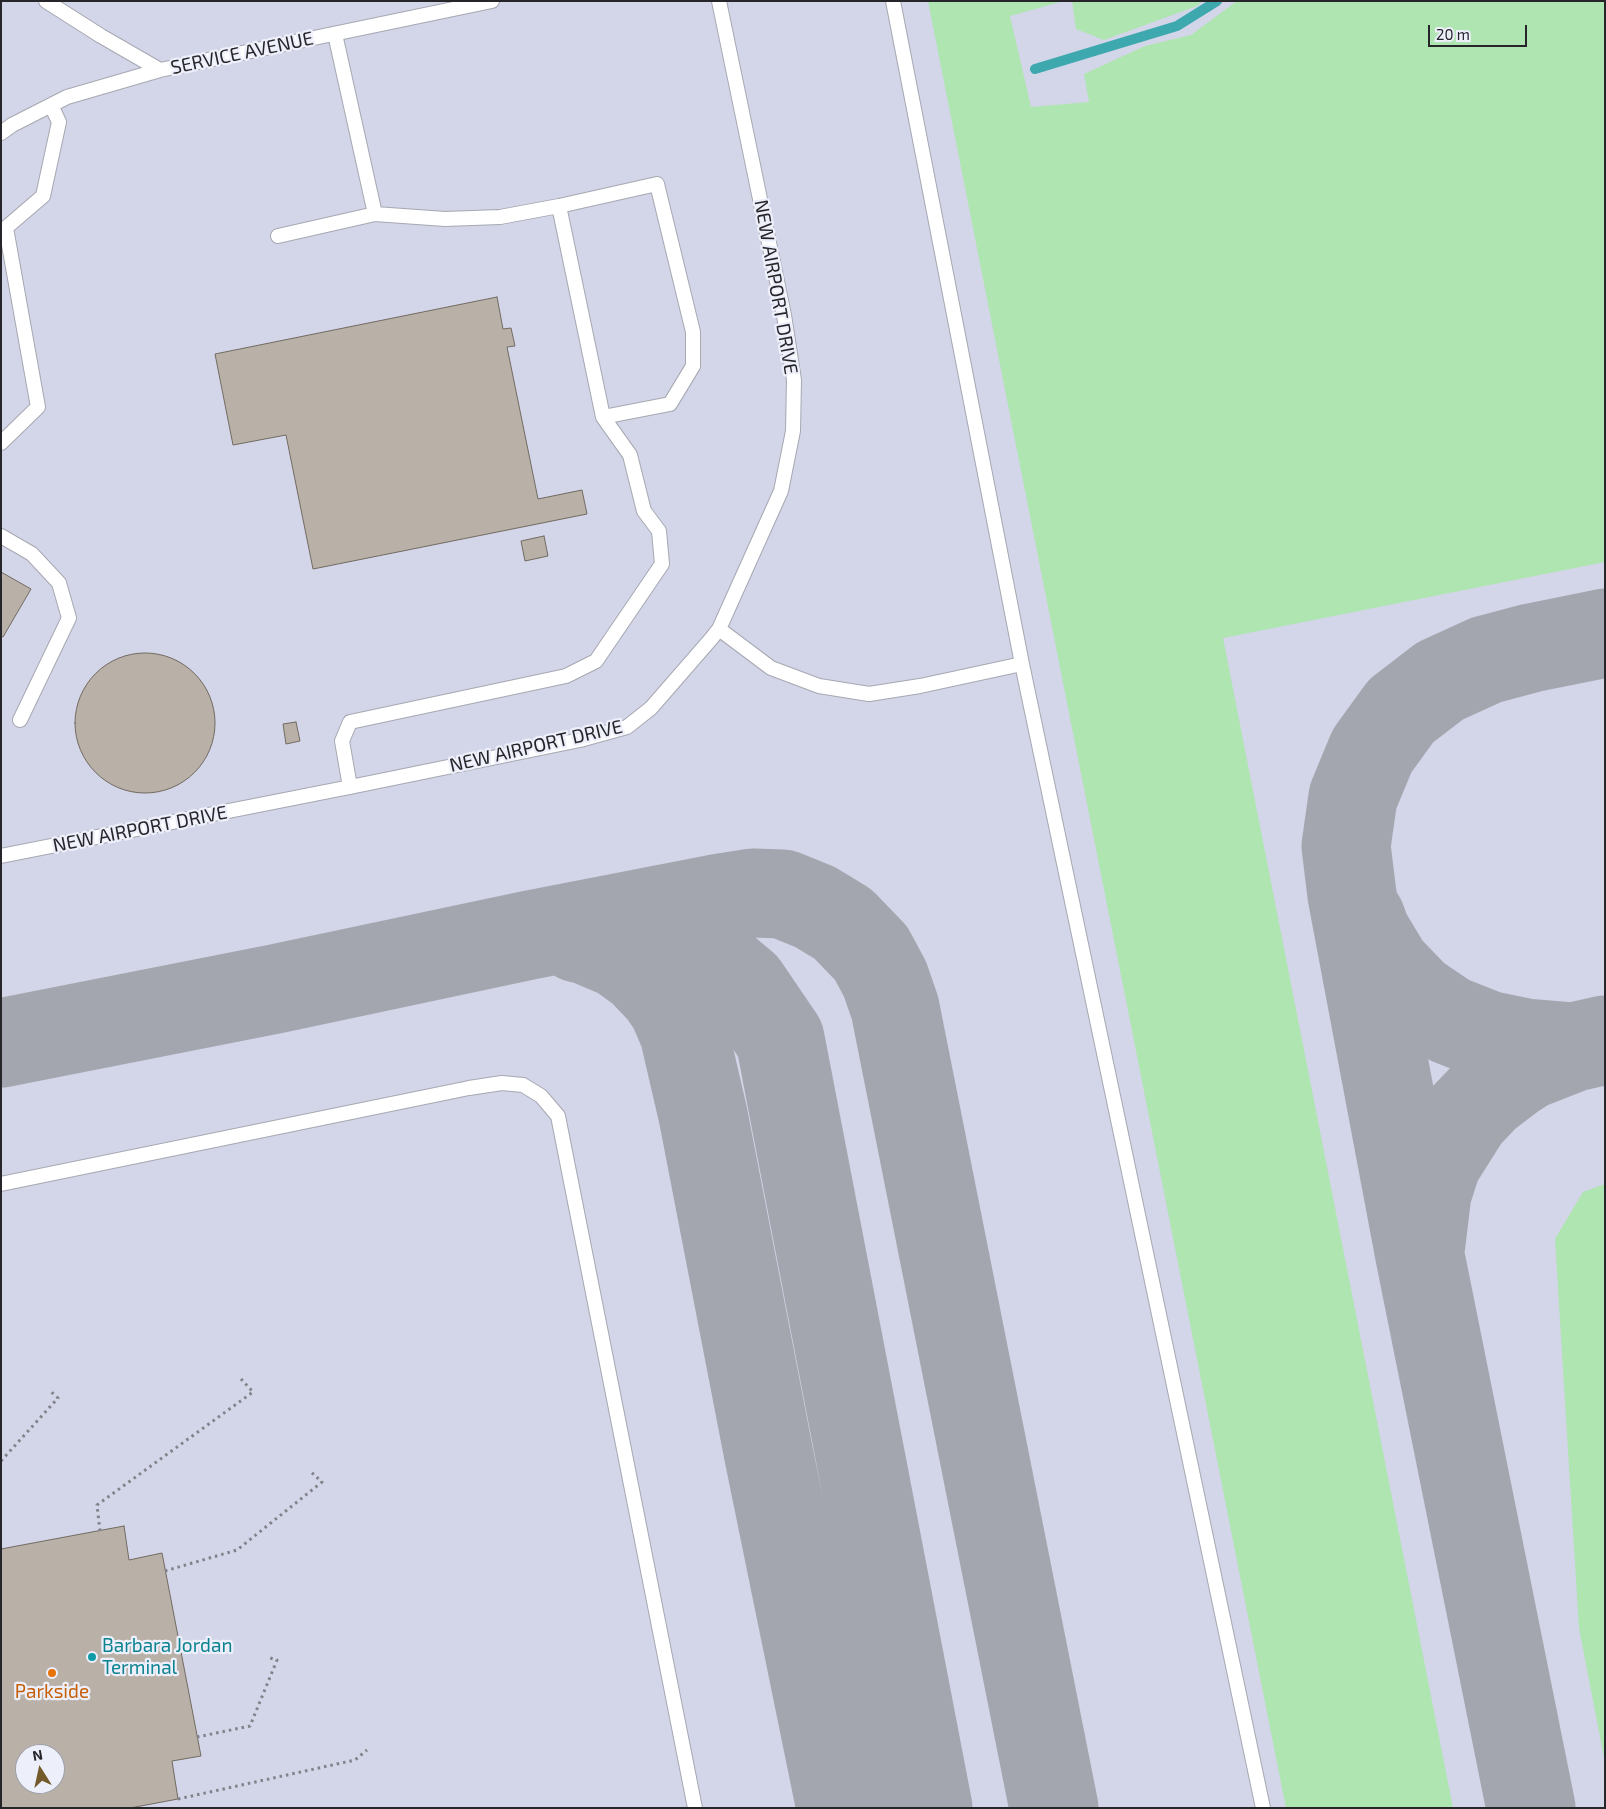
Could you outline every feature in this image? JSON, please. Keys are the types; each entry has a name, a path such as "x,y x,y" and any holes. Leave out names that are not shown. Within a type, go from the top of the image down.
{"lane":[{"path":"46,1 160,70"},
{"name":"SERVICE AVENUE","path":"1,133 12,125 67,96 160,70 492,1"},
{"name":"NEW AIRPORT DRIVE","path":"1,856 580,740 627,727 651,708 719,629 781,491 794,431 794,380 784,315 719,1"},
{"path":"894,1 1022,664 1263,1808"},
{"path":"336,34 375,214"},
{"path":"1,443 38,407 4,230 43,196 58,122 51,105"},
{"path":"278,236 375,214 445,219 491,217 559,206 657,184 693,332 693,366 670,404 603,416"},
{"path":"350,787 342,741 350,722 566,676 596,661 662,564 658,531 644,511 630,454 603,416 559,206"},
{"path":"1,536 32,554 59,583 69,618 20,720"},
{"path":"719,629 771,668 819,686 869,694 920,686 1022,664"},
{"path":"1,1184 469,1088 502,1083 523,1085 542,1096 558,1116 695,1808"}],"path":[{"path":"100,1530 97,1505 253,1392 241,1379"},
{"path":"1,1461 58,1398 49,1390"},
{"path":"165,1571 237,1550 322,1482 311,1472"},
{"path":"198,1737 250,1726 276,1660 267,1657"},
{"path":"178,1798 354,1760 367,1750"}],"shaded area":[{"path":"1,1 1605,1 1605,1808 1,1808"}],"green space":[{"path":"928,1 1064,1 1010,16 1031,107 1089,102 1084,74 1145,46 1191,35 1237,1 1605,1 1605,562 1223,638 1453,1808 1286,1808"},
{"path":"1072,1 1203,1 1197,6 1104,40 1076,29"},
{"path":"1605,1184 1605,1763 1579,1628 1555,1239 1583,1192"}],"building":[{"path":"497,297 503,329 511,328 515,346 507,347 538,499 582,490 587,514 313,569 286,435 233,445 215,354"},
{"path":"544,536 548,556 525,561 521,541"},
{"path":"1,572 31,589 3,637 1,636"},
{"path":"145,653 159,654 172,658 195,673 210,696 214,709 214,737 210,750 195,773 172,788 159,792 145,793 131,792 118,788 95,773 80,750 76,737 75,723 76,709 80,696 95,673 118,658 131,654"},
{"path":"296,722 300,741 286,744 283,724"},
{"name":"Barbara Jordan Terminal","path":"124,1526 129,1560 162,1553 201,1756 172,1761 178,1799 130,1808 1,1808 1,1549"}],"waterway":[{"path":"1035,69 1177,26 1217,1"}],"taxiway":[{"path":"1531,1808 1420,1256 1352,895 1346,846 1353,797 1372,751 1401,711 1440,681 1486,660 1531,648 1605,633"},
{"path":"1,1043 275,989 530,935 753,893 783,894 815,907 843,924 871,953 885,979 895,1008 1054,1808"},
{"path":"620,918 689,947 713,960 744,986 780,1039 928,1808"},
{"path":"1361,919 1366,933 1387,968 1415,997 1449,1020 1487,1035 1526,1043 1574,1047 1605,1040"},
{"path":"578,938 620,954 642,970 662,991 673,1007 684,1033 703,1115 769,1456 841,1808"},
{"path":"1421,1243 1427,1193 1437,1162 1466,1116 1486,1095 1528,1065 1574,1047 1592,1043"}],"place":[{"name":"Barbara Jordan Terminal","path":"92,1657"},
{"name":"Parkside","path":"52,1673"}]}
